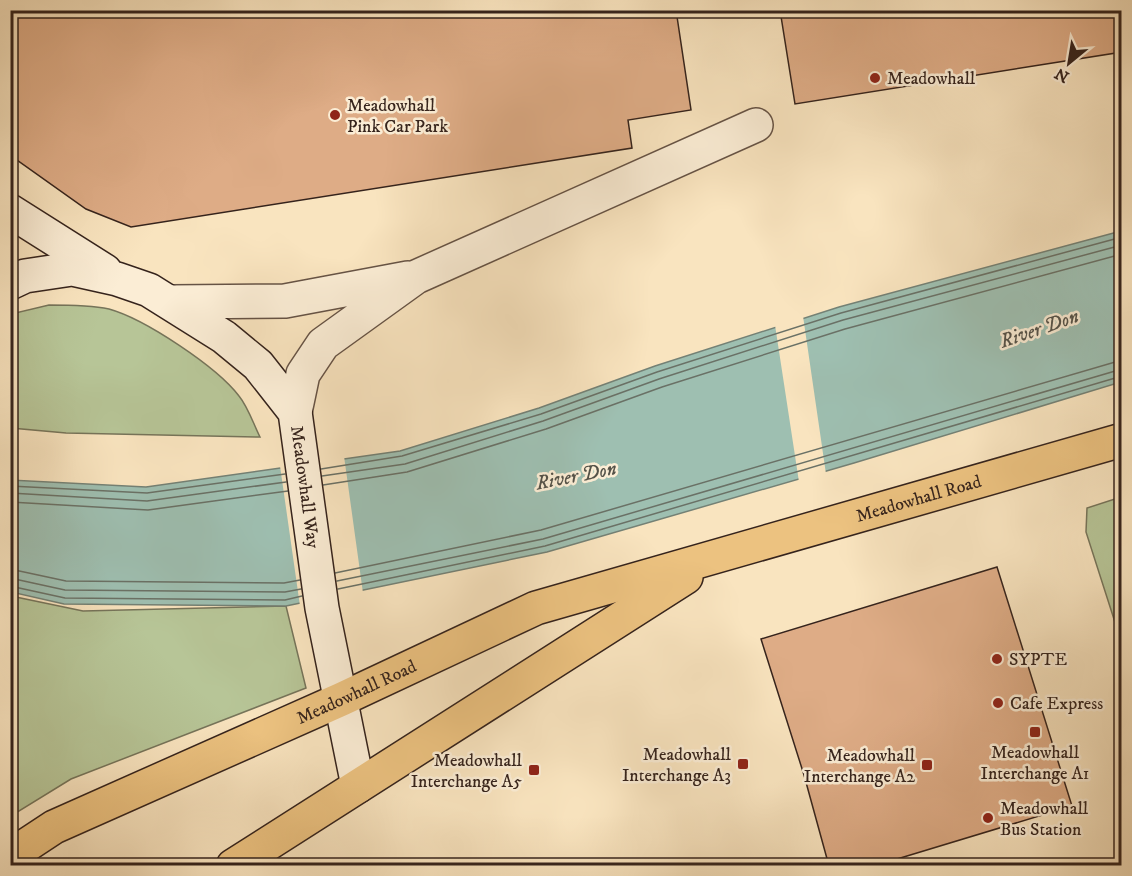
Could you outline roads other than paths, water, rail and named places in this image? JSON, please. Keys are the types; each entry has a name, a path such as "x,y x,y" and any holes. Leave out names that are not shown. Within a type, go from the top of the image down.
{"main road":[{"name":"Meadowhall Road","path":"10,856 54,827 342,699 536,608 1122,440"},
{"name":"Meadowhall Road","path":"233,866 716,558"}],"street":[{"path":"295,412 303,374 323,344 416,277 756,125"},
{"name":"Meadowhall Way","path":"10,211 117,279"},
{"name":"Meadowhall Way","path":"10,283 25,276 72,269 117,279 149,290 172,302 224,337 264,369 295,412 322,608 358,786"},
{"path":"172,302 285,301 416,277"}],"water":[{"name":"River Don","path":"1121,231 1121,382 854,463 547,552 286,606 64,604 11,592 10,480 146,487 400,451 539,408 655,366 839,307"}],"place":[{"name":"Meadowhall","path":"875,78"},
{"name":"Meadowhall Pink Car Park","path":"335,115"},
{"name":"SYPTE","path":"997,659"},
{"name":"Cafe Express","path":"998,703"},
{"name":"Meadowhall Interchange A1","path":"1035,732"},
{"name":"Meadowhall Interchange A3","path":"743,764"},
{"name":"Meadowhall Interchange A2","path":"927,765"},
{"name":"Meadowhall Interchange A5","path":"534,770"},
{"name":"Meadowhall Bus Station","path":"988,818"}]}
